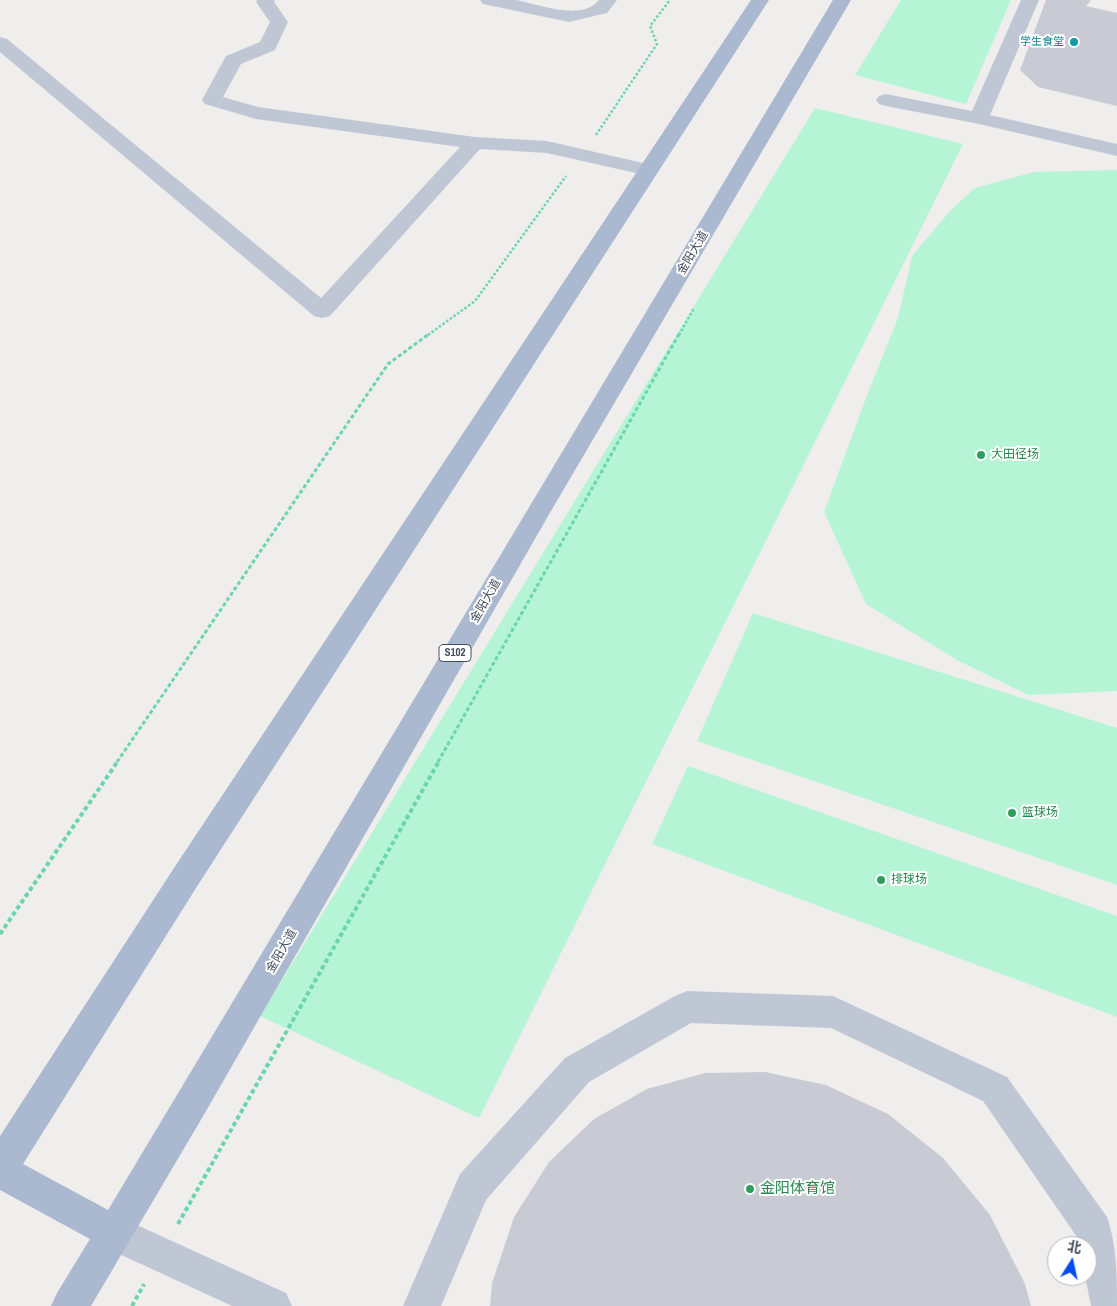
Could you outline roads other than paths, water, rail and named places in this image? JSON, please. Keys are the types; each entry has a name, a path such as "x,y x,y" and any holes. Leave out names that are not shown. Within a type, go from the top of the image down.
{"main road":[{"path":"115,1233 0,1169 185,878 760,0"},
{"name":"金阳大道","path":"70,1306 246,1012 542,504 842,0"}],"street":[{"path":"266,0 265,2 279,22 268,46 233,60 212,100 256,112 475,143 547,147 649,170"},
{"path":"489,0 569,17 600,9 608,0"},
{"path":"979,118 1030,0"},
{"path":"0,43 322,311 475,143"},
{"path":"886,100 979,118 1117,150"},
{"path":"422,1306 473,1187 570,1077 577,1070 687,1007 833,1012 995,1089 1094,1230 1110,1306"},
{"path":"115,1233 273,1306"}],"place":[{"name":"学生食堂","path":"1074,42"},
{"name":"大田径场","path":"981,455"},
{"name":"篮球场","path":"1012,813"},
{"name":"排球场","path":"881,880"},
{"name":"金阳体育馆","path":"750,1189"}]}
